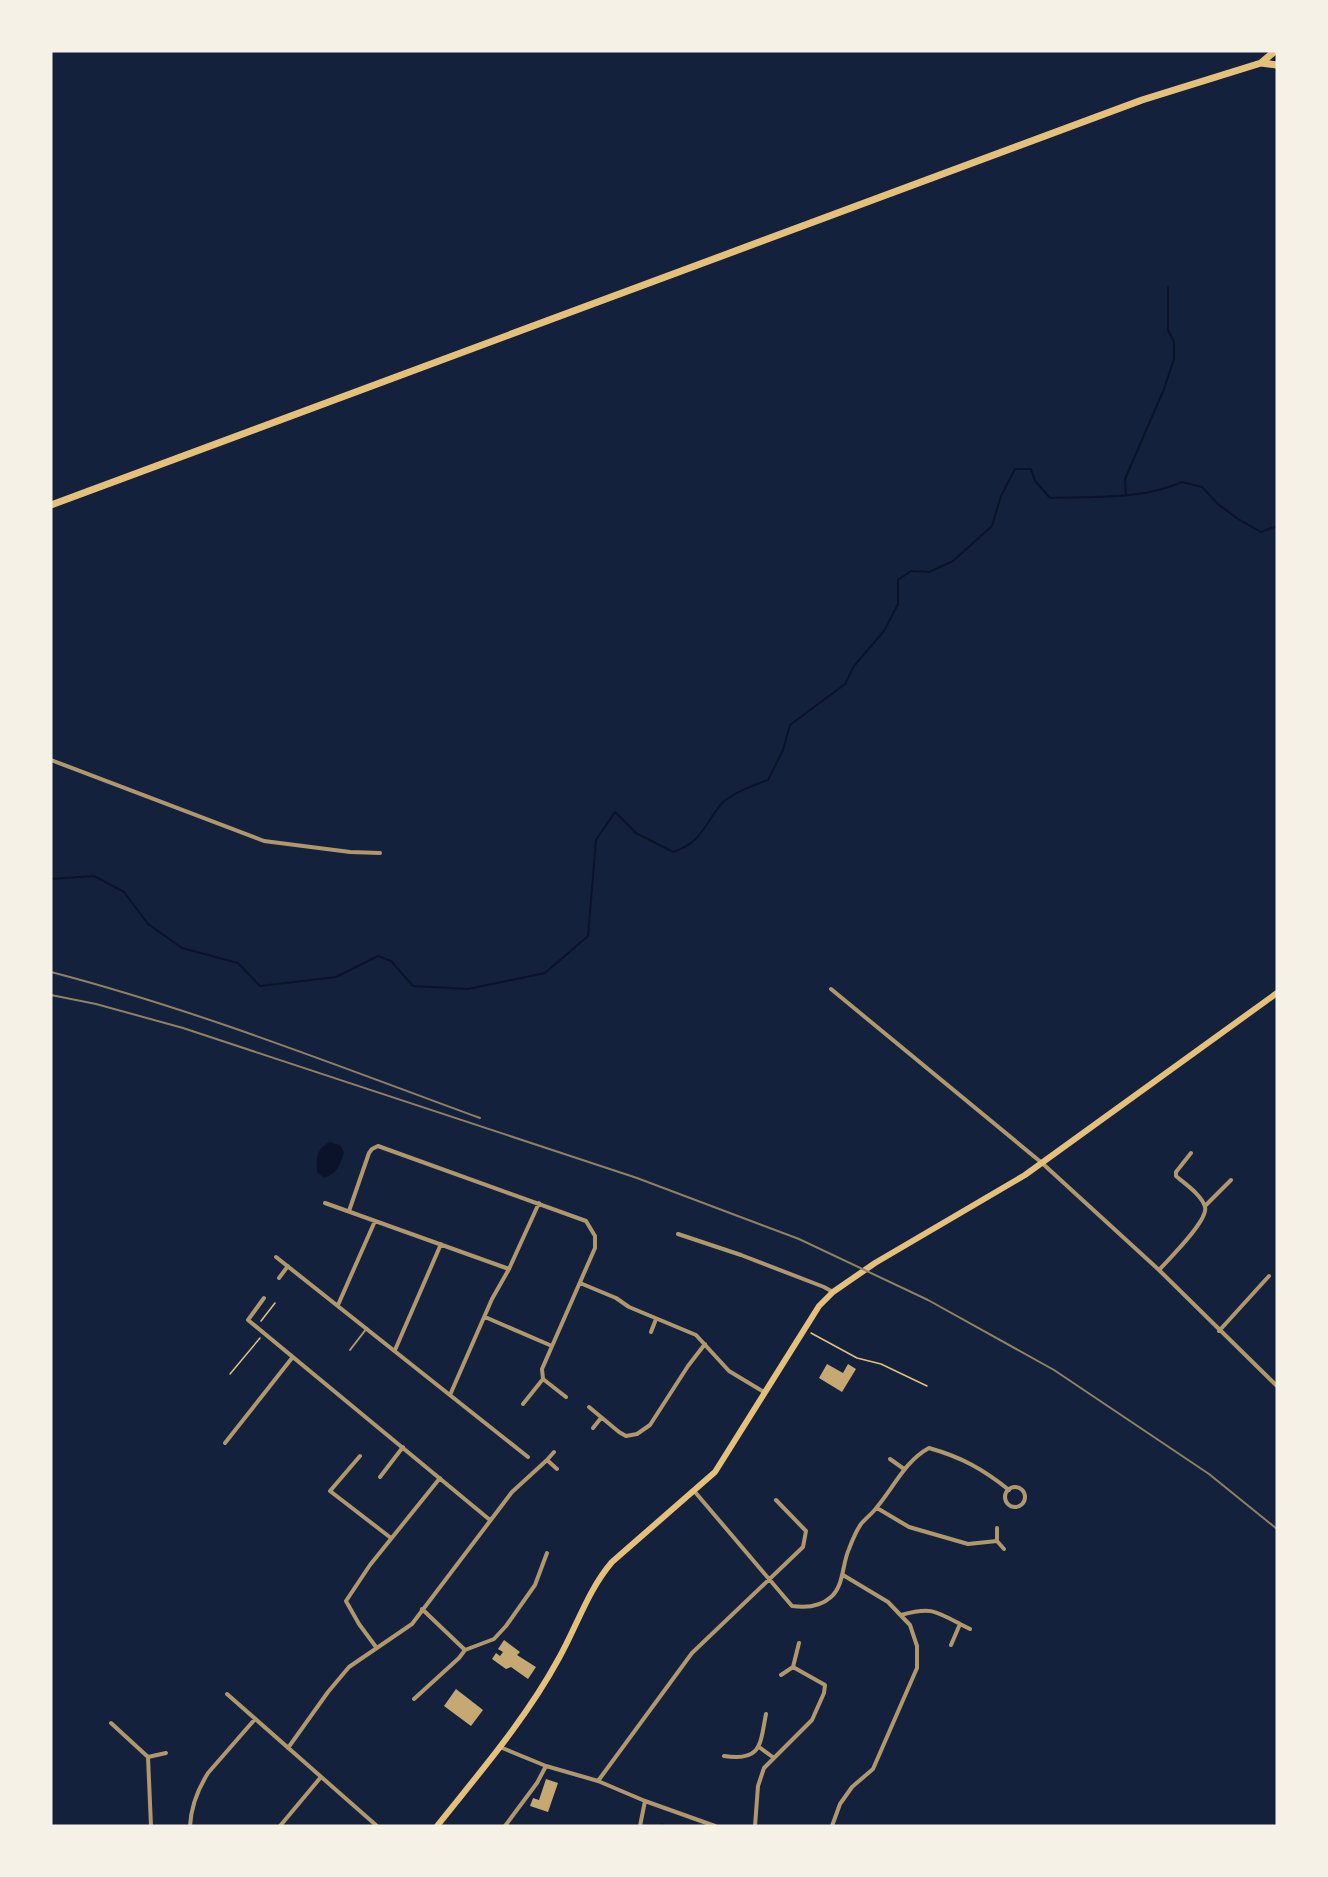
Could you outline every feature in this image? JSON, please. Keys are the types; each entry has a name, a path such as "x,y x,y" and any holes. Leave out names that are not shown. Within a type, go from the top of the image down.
{"main road":[{"path":"1261,63 1275,51"},
{"path":"51,505 1142,100 1261,63 1277,65"},
{"path":"437,1826 500,1747 559,1659 602,1574 612,1562 695,1492 723,1462 803,1328 833,1292 904,1245 1042,1163 1277,993"}],"street":[{"path":"51,760 264,841 350,852 380,853"},
{"path":"831,989 1042,1163 1158,1270 1277,1386"},
{"path":"349,1211 369,1153 378,1146 582,1218 590,1224 596,1242 595,1248 542,1370 543,1379 523,1404"},
{"path":"1158,1270 1185,1244 1206,1213 1201,1199 1176,1176 1176,1172 1191,1154"},
{"path":"1205,1206 1231,1180"},
{"path":"326,1203 509,1269"},
{"path":"450,1395 492,1299 509,1269 539,1203"},
{"path":"338,1305 375,1221"},
{"path":"678,1234 751,1259 833,1292"},
{"path":"395,1350 441,1244"},
{"path":"276,1257 528,1457"},
{"path":"279,1278 288,1266"},
{"path":"1220,1331 1269,1276"},
{"path":"580,1283 616,1298 629,1307 696,1335 729,1371 764,1392"},
{"path":"264,1298 248,1320 490,1520"},
{"path":"485,1317 552,1346"},
{"path":"651,1332 656,1319"},
{"path":"588,1407 626,1436 644,1431 705,1344"},
{"path":"225,1443 292,1358"},
{"path":"543,1379 566,1397"},
{"path":"593,1428 601,1418"},
{"path":"380,1477 403,1447"},
{"path":"695,1492 792,1606 803,1608 815,1606 832,1596 843,1575 847,1553 860,1525 877,1508 904,1469 919,1454 929,1448 958,1457 990,1474 1009,1490"},
{"path":"288,1748 349,1667 412,1624 490,1520 524,1479 554,1452"},
{"path":"360,1456 330,1491 391,1538"},
{"path":"890,1459 904,1469"},
{"path":"547,1460 557,1469"},
{"path":"376,1647 346,1601 391,1538 440,1478"},
{"path":"1015,1488 1023,1492 1025,1501 1021,1506 1011,1506 1006,1502 1009,1490 1015,1488"},
{"path":"598,1782 692,1653 803,1547 806,1531 776,1500"},
{"path":"877,1508 909,1527 968,1544 997,1541"},
{"path":"997,1528 997,1541 1004,1549"},
{"path":"414,1700 465,1650 494,1639 506,1626 535,1585 547,1553"},
{"path":"832,1826 840,1804 852,1787 873,1769 918,1668 917,1646 910,1625 888,1602 843,1575"},
{"path":"422,1609 465,1650"},
{"path":"901,1615 921,1609 936,1611 970,1629"},
{"path":"951,1645 960,1624"},
{"path":"781,1675 793,1667 799,1643"},
{"path":"755,1826 758,1786 764,1768 812,1720 824,1693 825,1685 793,1667"},
{"path":"227,1694 377,1826"},
{"path":"724,1756 737,1758 753,1754 759,1747 766,1714"},
{"path":"190,1826 194,1802 202,1782 255,1719"},
{"path":"111,1723 148,1757 151,1826"},
{"path":"500,1747 546,1766 598,1782 715,1826"},
{"path":"759,1747 774,1758"},
{"path":"148,1757 166,1753"},
{"path":"505,1826 546,1766"},
{"path":"280,1826 321,1777"},
{"path":"640,1826 645,1801"}],"lane":[{"path":"350,1350 367,1328"}],"path":[{"path":"257,1326 275,1303"},
{"path":"803,1328 857,1358 880,1364 927,1386"},
{"path":"230,1374 264,1333"}],"water":[{"path":"330,1142 340,1145 344,1152 337,1168 324,1178 317,1172 317,1158 319,1151"}],"building":[{"path":"827,1364 843,1373 848,1364 856,1369 842,1392 819,1378"},
{"path":"504,1640 520,1652 517,1655 536,1667 528,1679 511,1667 506,1669 492,1659 496,1653 500,1656 503,1652 498,1649"},
{"path":"456,1689 483,1710 471,1726 444,1706"},
{"path":"546,1779 558,1783 548,1812 530,1806 533,1798 539,1800"}],"waterway":[{"path":"1126,495 1125,479 1164,389 1174,359 1174,342 1168,330 1168,287"},
{"path":"51,879 94,876 124,892 148,924 182,948 238,963 260,986 336,977 378,956 391,961 413,986 468,989 545,973 588,936 596,840 615,812 636,833 673,852 697,838 722,803 768,780 783,750 790,725 845,684 854,666 884,631 898,604 898,580 911,571 929,572 953,561 992,526 1001,496 1015,469 1031,469 1035,481 1050,498 1101,497 1151,492 1182,482 1202,487 1218,504 1261,532 1277,526"}],"railway":[{"path":"51,972 213,1021 480,1118"},
{"path":"51,995 96,1004 183,1028 637,1178 799,1239 928,1300 1054,1370 1209,1474 1277,1529"}]}
